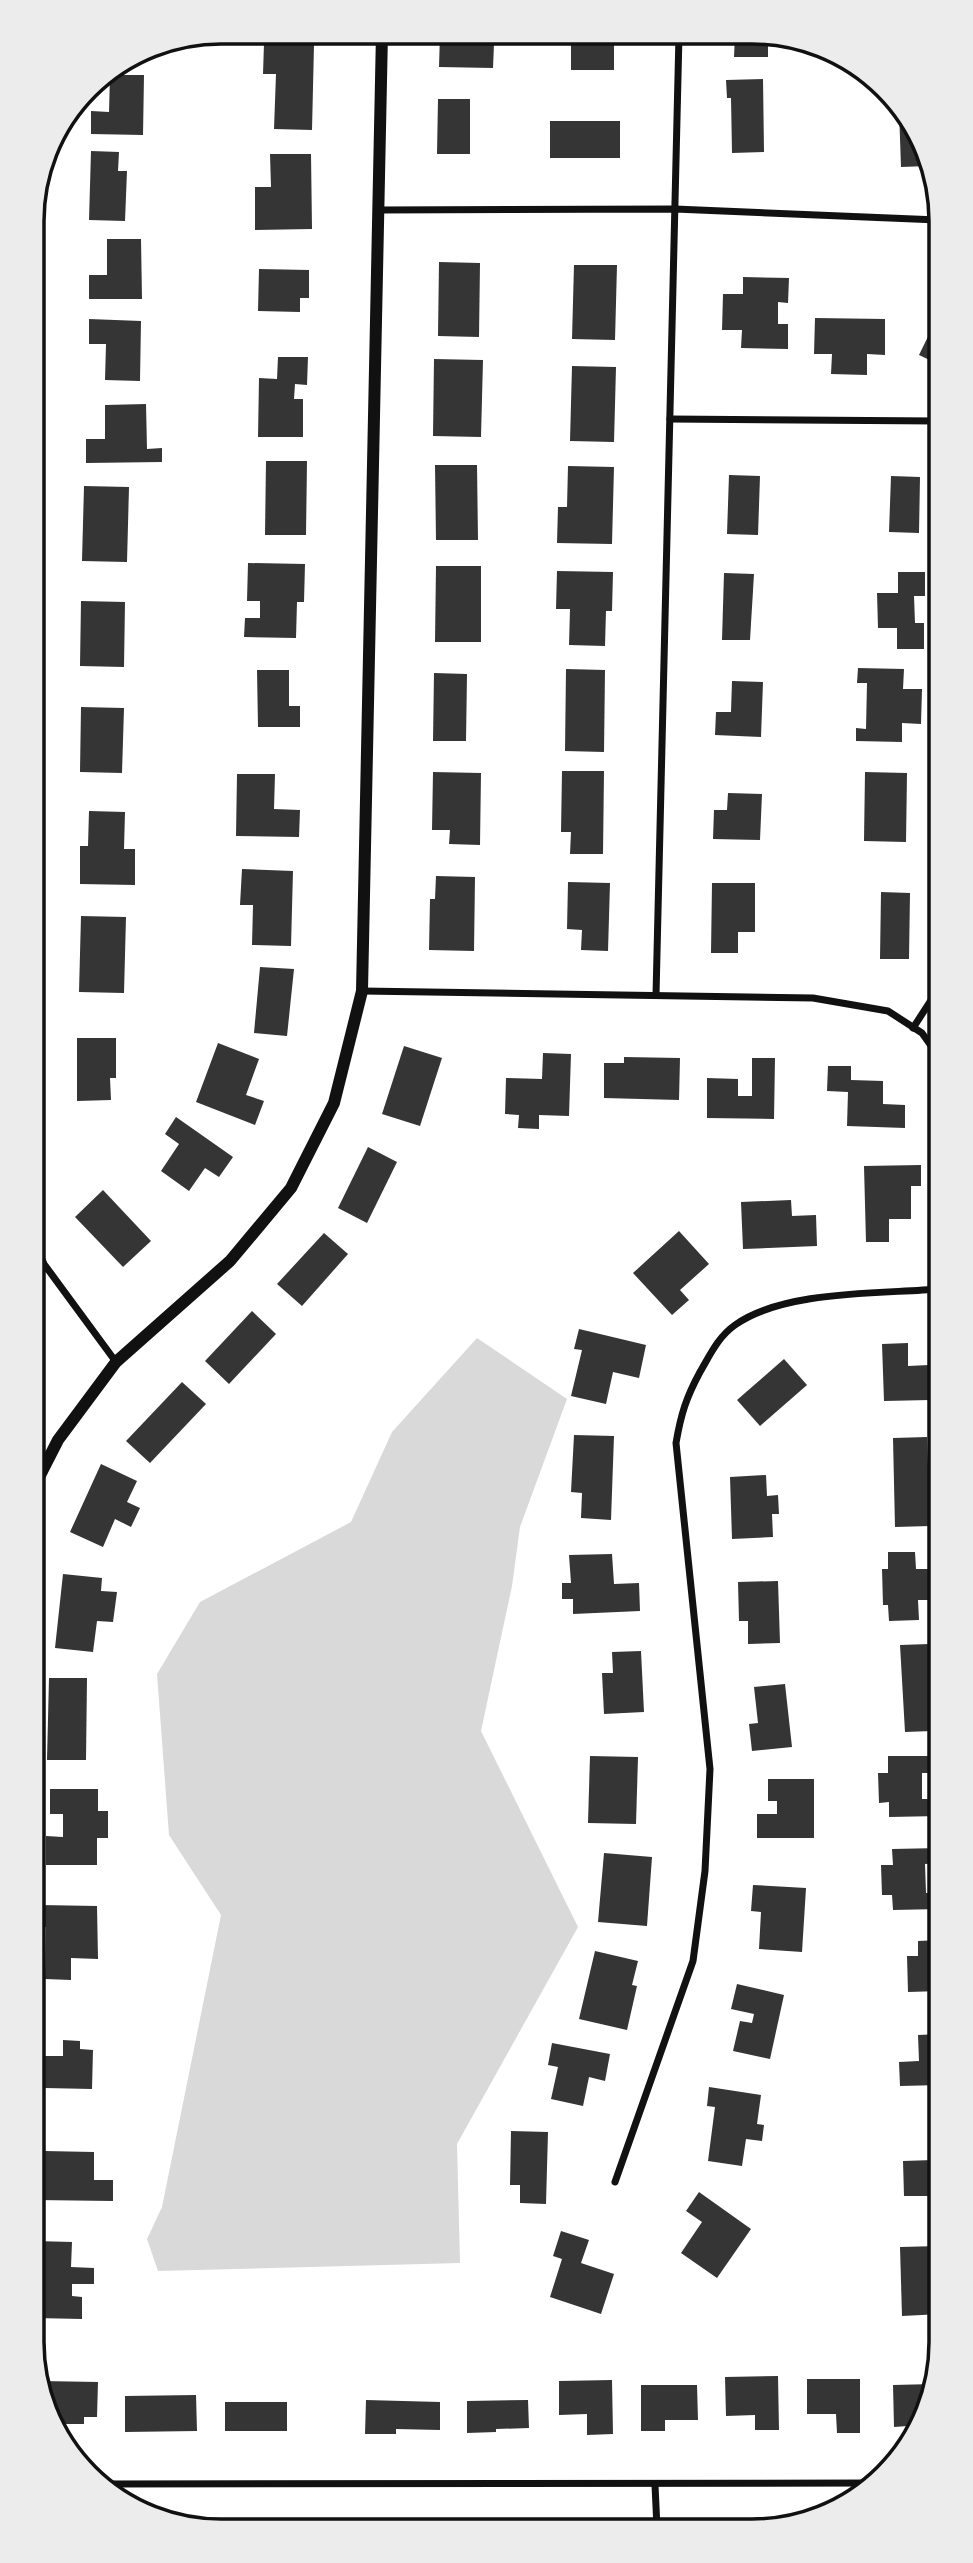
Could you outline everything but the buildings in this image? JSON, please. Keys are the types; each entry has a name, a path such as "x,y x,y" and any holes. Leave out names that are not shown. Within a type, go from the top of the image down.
{"street":[{"path":"44,1467 58,1440 116,1362 230,1261 291,1188 334,1103 362,991 382,44"},
{"path":"656,995 679,44"},
{"path":"379,210 675,209 929,220"},
{"path":"670,419 929,421"},
{"path":"362,991 813,998 888,1011 922,1033 929,1042"},
{"path":"913,1028 929,1003"},
{"path":"44,1264 116,1362"},
{"path":"615,2182 693,1961 705,1871 710,1769 676,1443 681,1412 716,1344 733,1326 755,1313 805,1299 929,1290"},
{"path":"114,2484 860,2483"},
{"path":"655,2485 657,2519"}],"shaded area":[{"path":"477,1338 567,1399 520,1527 512,1586 481,1731 578,1927 457,2144 460,2263 158,2271 147,2239 162,2207 221,1915 169,1835 157,1674 200,1602 351,1522 392,1432"}]}
